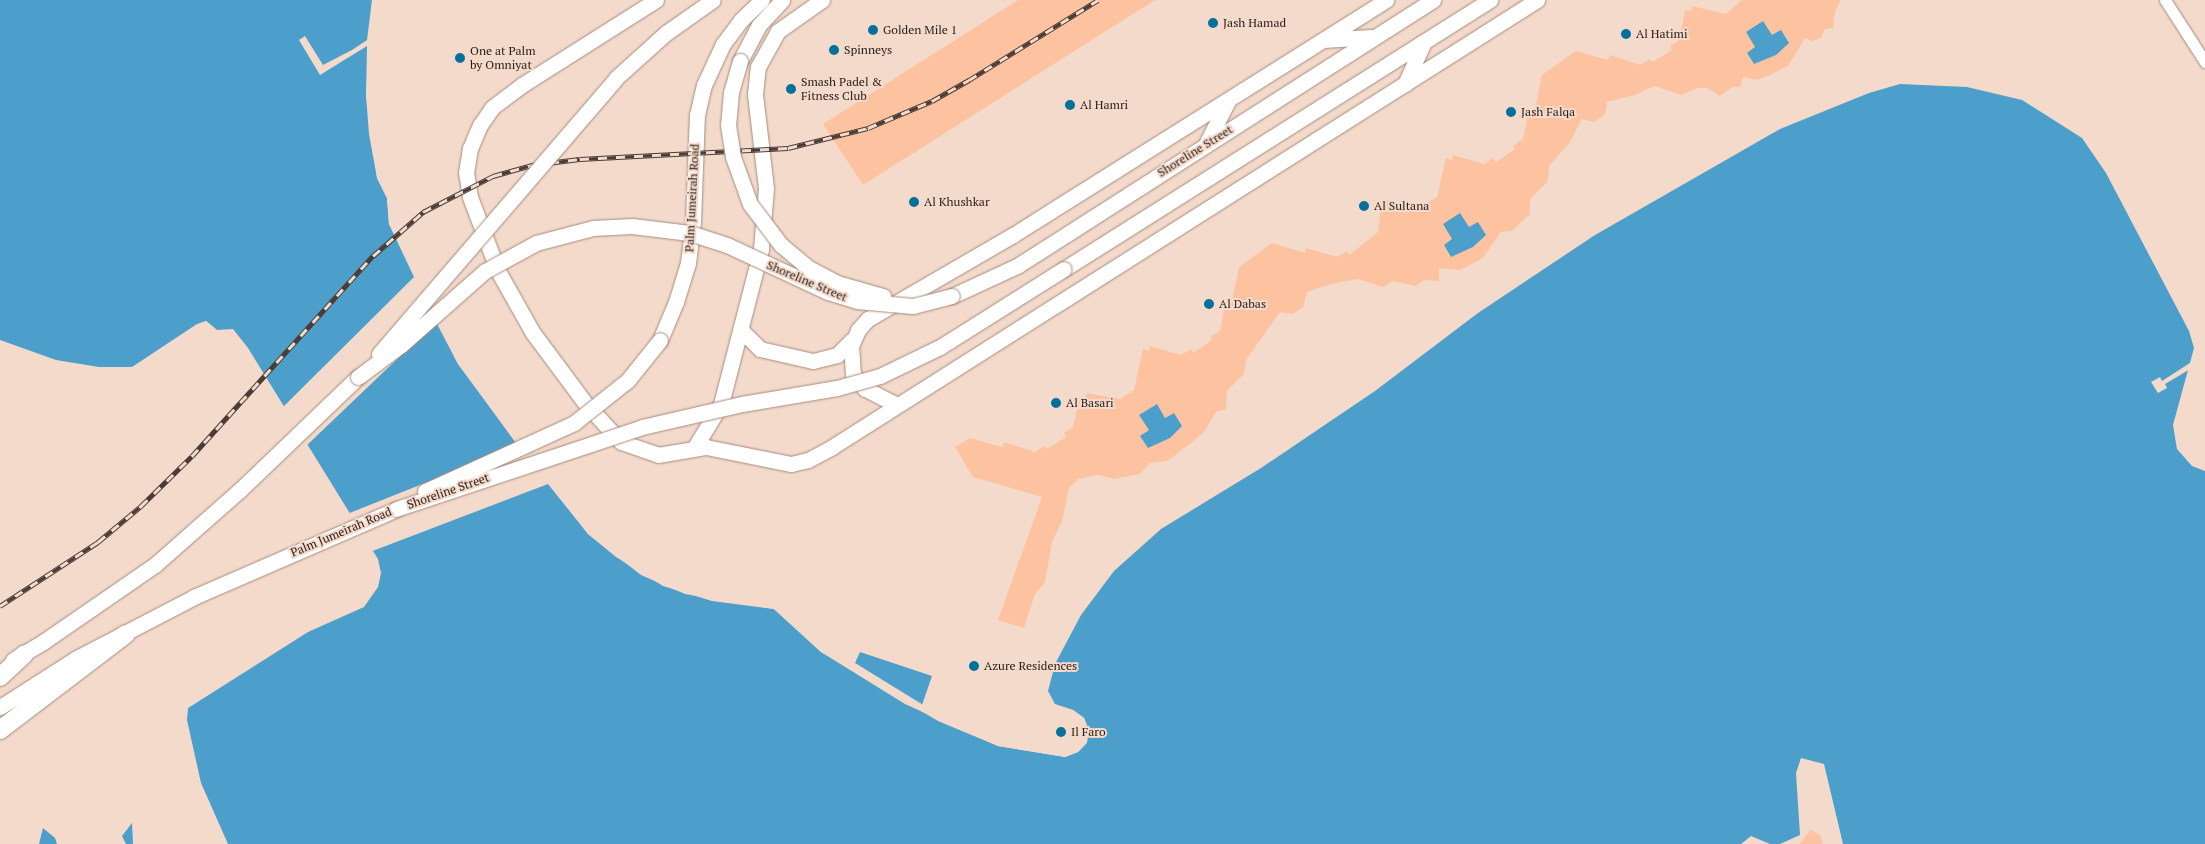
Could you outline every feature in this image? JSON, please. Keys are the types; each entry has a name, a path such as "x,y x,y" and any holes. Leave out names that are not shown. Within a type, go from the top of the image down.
{"main road":[{"path":"656,0 499,102 474,136 467,160 467,185 488,249 509,292 546,353 598,419 621,442 645,453 671,454 695,447 706,447 779,463 797,463 832,447 1537,0"},
{"path":"0,677 24,655 156,564 240,490 358,377 616,78 666,33 713,0"},
{"name":"Palm Jumeirah Road","path":"0,707 59,668 229,580 396,509 446,480 574,423 628,380 660,340 676,302 688,263 693,222 697,115 704,85 727,38 762,0"},
{"path":"782,0 759,25 740,61 729,108 733,157 750,204 781,245 814,271 853,289 886,296 952,296"},
{"path":"695,447 722,404 761,250 765,208 765,167 755,94 758,67 778,31 822,0"},
{"path":"741,330 760,349 813,361 837,355 873,316 1013,235 1386,0"},
{"name":"Shoreline Street","path":"358,377 388,355 469,282 493,266 536,243 593,228 632,226 690,233 727,245 821,289 857,301 914,306 952,296 1002,275 1433,0"},
{"name":"Shoreline Street","path":"396,509 642,427 717,409 837,388 880,376 940,347 1212,178 1490,0"},
{"path":"1323,40 1375,36"},
{"path":"1405,84 1424,42"},
{"path":"1207,144 1228,101"},
{"path":"1212,178 1255,180"},
{"path":"854,337 849,355 853,374 865,389 897,405"},
{"path":"0,730 126,634"},
{"path":"0,665 24,655"}],"street":[{"path":"2165,0 2205,62"}],"shaded area":[{"path":"1018,0 1155,0 863,185 823,124"},
{"path":"1742,0 1841,0 1835,11 1833,28 1825,29 1821,38 1812,41 1805,38 1788,66 1770,75 1757,80 1743,77 1740,87 1732,87 1720,96 1707,88 1698,88 1681,95 1654,86 1635,95 1607,102 1605,114 1595,122 1582,119 1570,142 1549,166 1548,181 1530,199 1530,214 1512,231 1501,232 1482,259 1460,270 1439,268 1439,281 1425,280 1416,286 1393,281 1383,287 1358,279 1331,284 1307,292 1303,307 1293,314 1280,312 1246,360 1244,374 1227,391 1226,409 1216,412 1204,432 1186,447 1167,461 1150,463 1140,474 1114,479 1098,475 1078,479 1069,488 1062,521 1052,542 1045,582 1035,594 1024,628 998,620 1042,497 973,477 955,447 970,438 1002,447 1004,442 1035,452 1044,446 1047,449 1066,437 1064,433 1073,427 1080,397 1086,398 1087,393 1120,399 1134,390 1143,349 1149,351 1150,346 1181,355 1191,349 1193,353 1212,340 1210,337 1220,331 1226,300 1232,301 1239,267 1272,243 1305,253 1306,248 1337,257 1347,251 1349,255 1378,232 1382,200 1423,205 1437,197 1446,158 1452,160 1453,155 1484,164 1493,158 1496,162 1515,149 1513,146 1523,139 1529,109 1535,110 1542,75 1576,51 1608,60 1610,55 1640,65 1650,59 1652,62 1672,50 1670,46 1679,40 1685,10 1691,11 1692,6 1726,14"},
{"path":"1810,830 1820,835 1823,844 1800,844"}],"water":[{"path":"0,0 372,0 366,95 369,134 377,178 387,198 389,224 458,364 588,534 616,557 663,586 712,601 774,609 821,652 938,721 998,746 1065,757 1078,752 1086,743 1089,730 1084,718 1073,710 1055,704 1048,691 1055,664 1081,615 1114,571 1161,529 1261,468 1375,391 1478,313 1595,235 1780,129 1869,93 1900,84 1967,87 2022,100 2082,138 2106,173 2189,331 2194,348 2173,425 2177,449 2192,466 2205,471 2205,844 1843,844 1824,764 1801,758 1796,773 1800,835 1780,844 1770,844 1751,836 1741,844 228,844 201,783 187,720 188,708 290,640 364,607 378,587 381,573 378,559 248,348 233,329 217,330 206,321 197,324 132,367 99,367 56,360 0,340"},
{"path":"1763,21 1772,35 1781,30 1789,43 1776,55 1754,64 1747,53 1755,47 1746,32"},
{"path":"1460,213 1469,227 1478,222 1486,235 1473,247 1451,257 1444,245 1452,239 1443,224"},
{"path":"1157,404 1165,418 1174,413 1182,426 1170,438 1148,448 1140,436 1149,430 1139,415"},
{"path":"860,652 932,676 922,705 855,663"},
{"path":"132,823 133,844 126,844 122,836"},
{"path":"43,828 55,838 57,844 39,844"}],"pier":[{"path":"372,0 375,9 368,94 372,134 380,177 389,198 392,223 460,363 590,532 617,555 664,583 709,598 685,594 641,575 588,534 548,484 370,552 347,514 518,446 458,364 436,322 306,446 282,408 414,277 389,224 387,198 377,178 366,95 367,46 320,75 299,40 305,36 323,65 352,50 367,40"},
{"path":"206,321 217,330 206,323 198,326 129,369"},
{"path":"2193,361 2192,368 2165,384 2167,388 2158,393 2151,382 2160,377 2162,381"},
{"path":"723,600 775,607 822,649 906,702 998,744 1065,755 1077,750 1084,742 1086,730 1082,720 1072,712 1052,705 1073,710 1084,718 1089,730 1087,743 1078,752 1065,757 998,746 905,704 821,652 774,609"},
{"path":"317,623 319,625 188,708 228,678"},
{"path":"853,662 925,706 925,707 854,665"}],"railway":[{"path":"0,606 98,542 141,506 192,456 373,256 423,212 493,176 532,165 580,159 788,148 868,128 932,101 1098,0"}],"place":[{"name":"Jash Hamad","path":"1213,23"},
{"name":"Golden Mile 1","path":"873,30"},
{"name":"Al Hatimi","path":"1626,34"},
{"name":"Spinneys","path":"834,50"},
{"name":"One at Palm by Omniyat","path":"460,58"},
{"name":"Smash Padel & Fitness Club","path":"791,89"},
{"name":"Al Hamri","path":"1070,105"},
{"name":"Jash Falqa","path":"1511,112"},
{"name":"Al Khushkar","path":"914,202"},
{"name":"Al Sultana","path":"1364,206"},
{"name":"Al Dabas","path":"1209,304"},
{"name":"Al Basari","path":"1056,403"},
{"name":"Azure Residences","path":"974,666"},
{"name":"Il Faro","path":"1061,732"}]}
